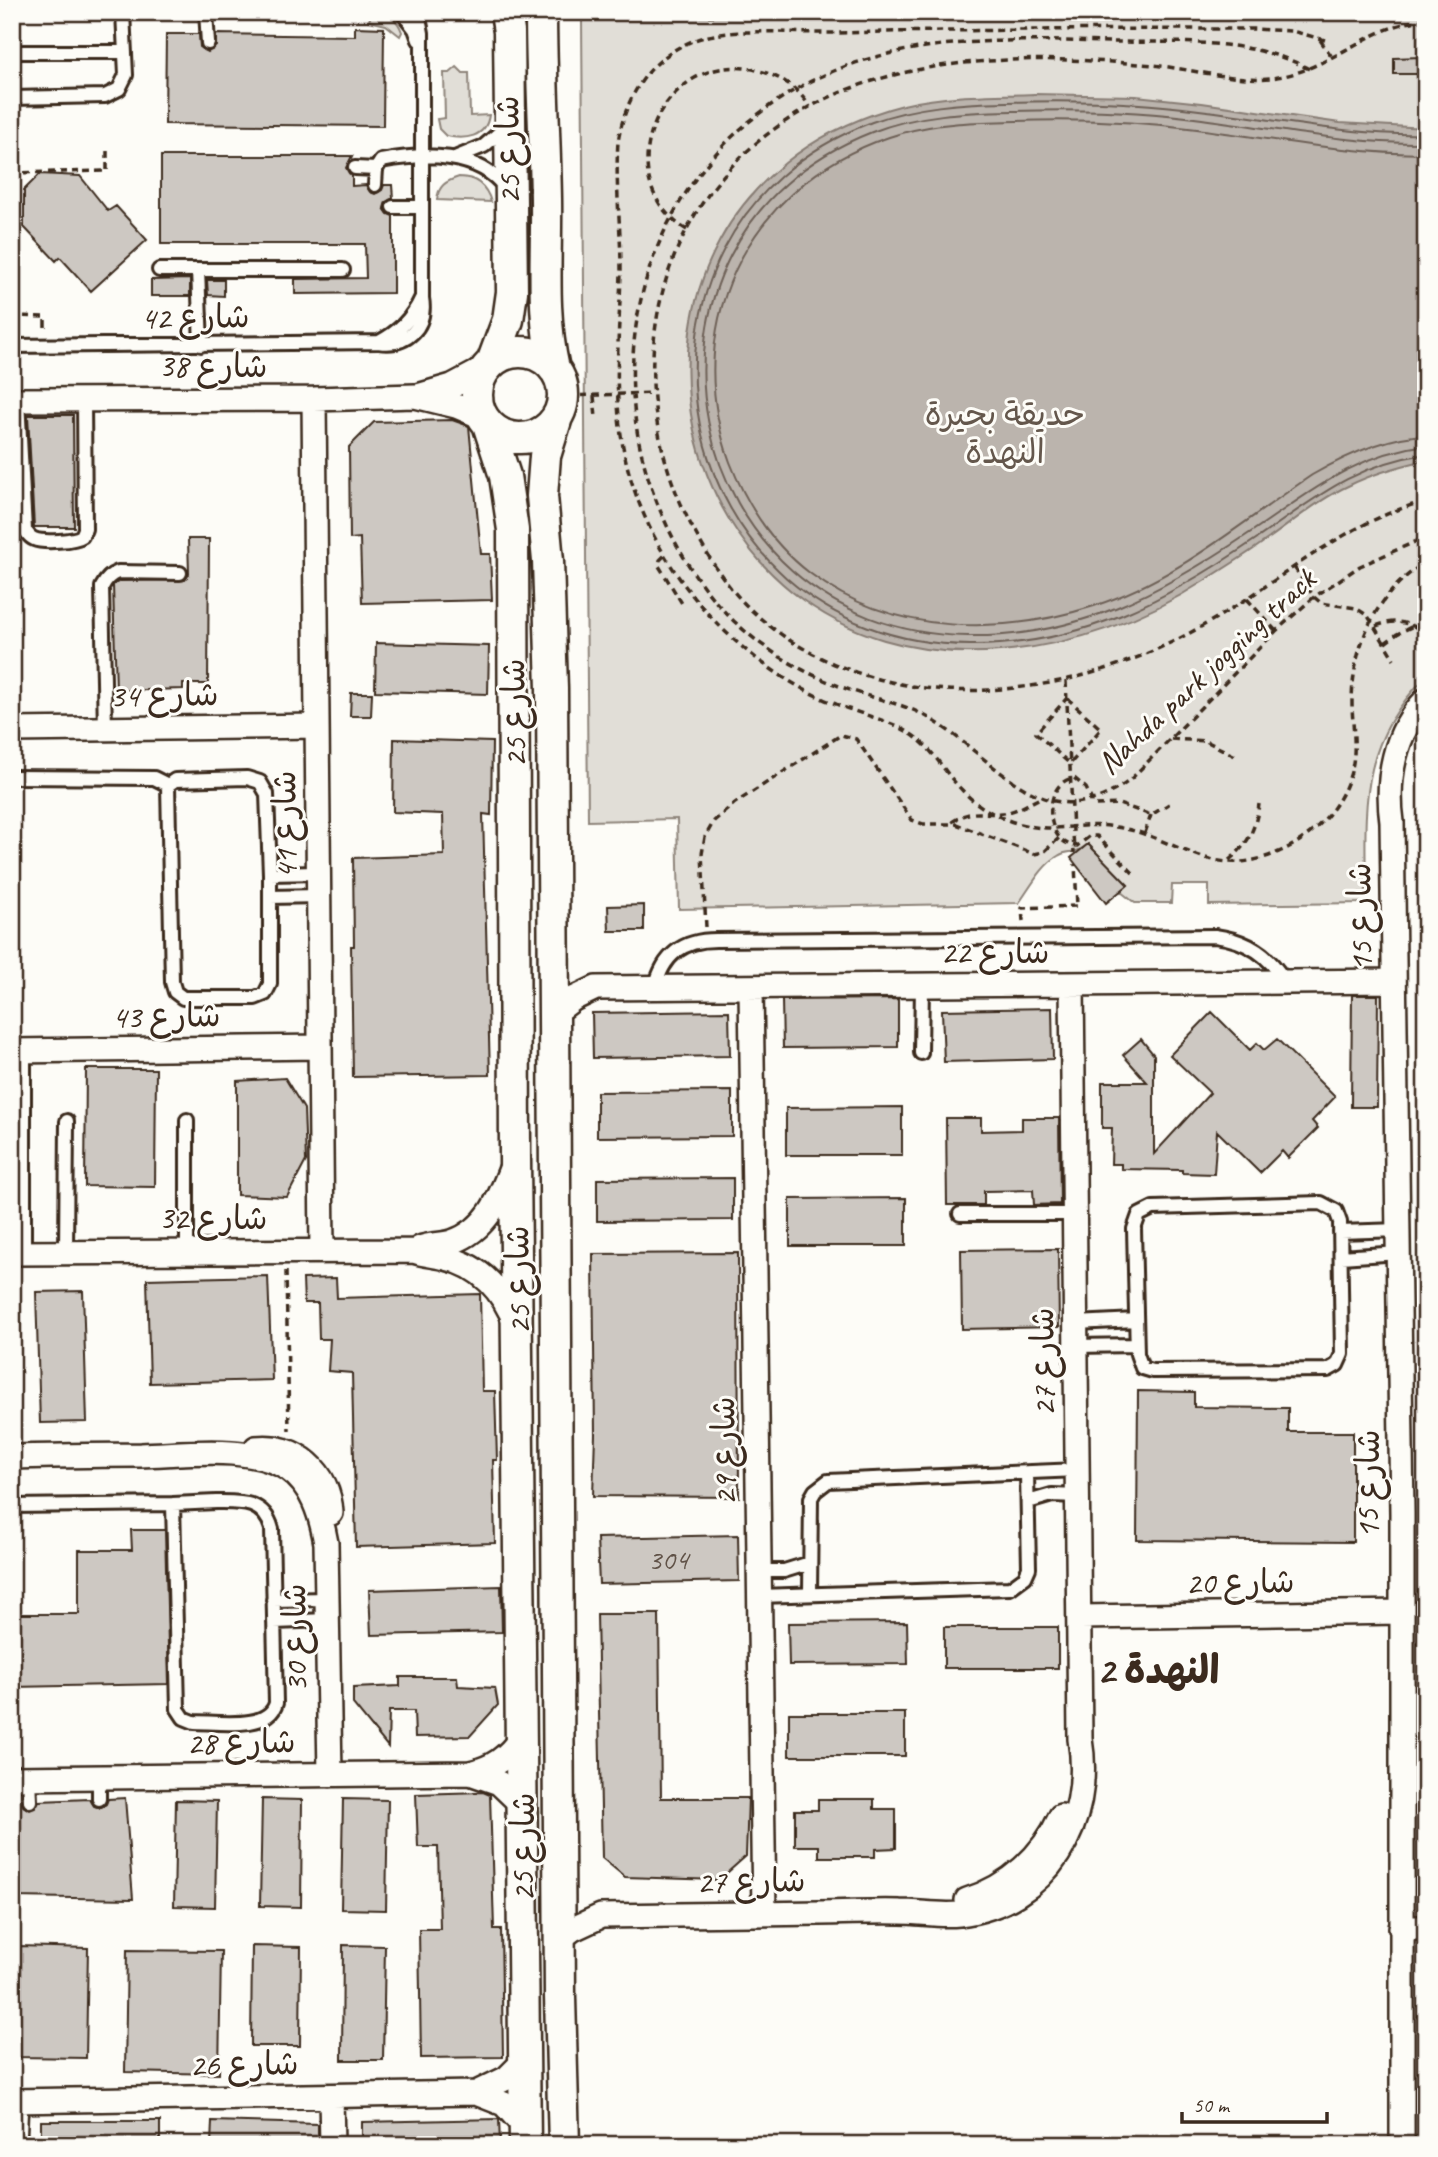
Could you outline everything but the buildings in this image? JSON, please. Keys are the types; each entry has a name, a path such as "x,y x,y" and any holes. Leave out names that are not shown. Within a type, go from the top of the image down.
{"street":[{"name":"شارع 25","path":"489,364 504,334 510,306 509,32 506,12"},
{"name":"شارع 25","path":"541,12 546,203 545,304 546,326 558,394 545,456 541,496 548,561 552,689 552,1015 564,2145"},
{"path":"526,352 547,360 558,394 541,433 530,437 507,436 485,420 476,397 477,386 489,364 503,354 526,352"},
{"name":"شارع 38","path":"14,404 87,400 415,396 452,386 489,364"},
{"name":"شارع 38","path":"415,396 449,404 485,420"},
{"name":"شارع 41","path":"314,399 322,1251"},
{"name":"شارع 25","path":"485,420 505,476 513,530 525,2135"},
{"name":"شارع 15","path":"1402,2145 1399,1241 1390,794 1393,761 1405,730 1426,700"},
{"name":"شارع 34","path":"12,730 317,726"},
{"name":"شارع 15","path":"1392,822 1408,758 1426,726"},
{"name":"شارع 22","path":"552,959 572,977 596,988 1394,981"},
{"name":"شارع 27","path":"560,1940 573,1929 601,1916 902,1912 954,1904 980,1895 1007,1880 1037,1855 1048,1841 1064,1810 1080,1739 1072,984"},
{"name":"شارع 29","path":"751,987 764,1914"},
{"name":"شارع 22","path":"552,1015 573,999 596,988"},
{"name":"شارع 43","path":"18,1051 320,1047"},
{"name":"شارع 32","path":"414,1251 425,1246 455,1241 474,1231 497,1202 516,1158"},
{"name":"شارع 32","path":"18,1253 414,1251 453,1260 484,1276 503,1299 517,1329"},
{"name":"شارع 30","path":"12,1457 236,1453 265,1447 289,1451 309,1463 317,1472 328,1494 331,1518 326,1543 330,1775"},
{"name":"شارع 30","path":"236,1453 273,1461 301,1480 311,1493 326,1543"},
{"name":"شارع 20","path":"1080,1618 1401,1612"},
{"name":"شارع 28","path":"21,1778 99,1788 330,1775 470,1773 490,1767 499,1761 521,1738"},
{"name":"شارع 28","path":"470,1773 499,1783 522,1805"},
{"name":"شارع 27","path":"560,1895 601,1916"},
{"path":"1401,1928 1426,1928"},
{"name":"شارع 26","path":"14,2101 476,2093 497,2085 523,2062"},
{"name":"شارع 26","path":"476,2093 504,2104 525,2135"},
{"path":"331,2096 332,2145"},
{"path":"14,2101 14,2145"}],"lane":[{"path":"12,98 113,94 124,82 126,75 123,12"},
{"path":"206,12 208,43"},
{"path":"402,12 415,29 421,44"},
{"name":"شارع 42","path":"12,346 378,342 400,329 409,320 422,298 422,23 418,12"},
{"path":"12,52 125,52"},
{"path":"453,158 485,146 509,122"},
{"path":"375,185 376,169 384,160 453,158 484,168 494,175 510,195"},
{"path":"355,168 376,169"},
{"path":"393,207 422,207"},
{"path":"159,270 343,270"},
{"path":"198,270 201,345"},
{"path":"14,404 25,530 30,537 37,540 72,540 82,536 85,529 87,400"},
{"path":"87,400 90,435"},
{"path":"13,433 14,404"},
{"path":"105,729 104,582 118,572 180,573"},
{"path":"12,777 154,778 168,785"},
{"path":"247,778 260,782 267,793 270,984 265,994 255,998 188,1000 179,996 173,987 168,785 175,780 247,778"},
{"path":"270,874 318,873"},
{"path":"270,897 319,896"},
{"path":"655,988 660,970 673,953 693,942 707,940 1215,936 1239,941 1261,953 1279,970 1285,982"},
{"path":"921,1054 922,985"},
{"path":"18,1051 18,1253"},
{"path":"187,1120 187,1252"},
{"path":"66,1252 67,1121"},
{"path":"1327,1204 1336,1211 1340,1222 1341,1257 1342,1354 1338,1365 1333,1368 1152,1371 1139,1364 1136,1345 1134,1229 1139,1215 1146,1210 1327,1204"},
{"path":"960,1214 1076,1214"},
{"path":"1340,1232 1399,1241"},
{"path":"1341,1257 1399,1241"},
{"path":"1076,1334 1136,1320"},
{"path":"1076,1334 1136,1345"},
{"path":"810,1592 811,1498 815,1491 828,1481 1078,1470"},
{"path":"759,1595 1010,1588 1025,1577 1029,1568 1027,1474"},
{"path":"1028,1502 1052,1495 1078,1496"},
{"path":"12,1506 244,1502 260,1508 270,1521 272,1529 274,1600 276,1703 271,1715 265,1719 194,1722 184,1718 178,1704 173,1504"},
{"path":"759,1571 784,1570 810,1563"},
{"path":"274,1600 328,1609"},
{"path":"274,1622 328,1609"},
{"path":"21,1778 30,1801"}],"path":[{"name":"Nahda park jogging track","path":"1426,20 1406,22 1384,29 1309,69 1278,77 1259,78 1089,61 1000,61 954,64 883,77 842,92 781,125 743,155 711,191 687,230 669,268 658,307 653,345 653,393 667,470 695,533 730,587 772,627 833,662 865,675 899,684 935,690 1017,688 1066,681 1116,667 1145,656 1202,626 1247,599 1325,545 1364,523 1385,513 1426,501"},
{"path":"1325,40 1292,31 1254,29 792,34 737,32 708,36 679,47 642,79 632,93 621,125 617,161 621,262 618,394 620,429 633,485 665,556 720,627 765,665 829,701 911,733 930,748 963,791 994,813 1021,825 1053,828 1111,826 1144,834 1197,856 1227,862 1264,858 1295,844 1322,822 1339,800 1351,770 1355,669 1371,619 1396,585 1426,562"},
{"path":"1319,38 1333,58"},
{"name":"Nahda park jogging track","path":"1309,69 1267,52 1230,46 1008,42 927,47 886,55 847,66 796,89 753,117 718,150 691,183 654,254 640,302 634,344 634,394 638,439 644,464 659,509 696,576 734,621 774,653 835,685 925,716 1021,788 1052,802 1072,804 1110,794 1129,781 1276,631 1314,597 1360,566 1426,537"},
{"path":"687,230 671,218 652,187 647,161 647,149 654,123 659,112 676,92 707,72 743,67 778,77 796,89 810,107"},
{"path":"12,173 107,171 107,148"},
{"path":"12,316 45,317 45,347"},
{"path":"558,394 653,393"},
{"path":"594,395 596,418"},
{"path":"665,556 660,560 659,566 683,605"},
{"path":"1294,567 1314,597 1326,605 1356,608 1371,619 1394,659"},
{"path":"1247,599 1276,631"},
{"path":"1376,627 1393,621 1415,627 1397,634 1385,643"},
{"path":"1066,681 1074,853"},
{"path":"1067,698 1035,733 1070,764"},
{"path":"1067,698 1101,729 1070,764"},
{"path":"707,940 701,862 705,837 714,821 735,803 841,735 856,739 912,820 923,824 950,824 969,829 1034,854 1044,852 1060,837"},
{"path":"1171,739 1206,741 1237,757"},
{"path":"1070,778 1086,788 1091,801 1096,805 1119,804 1151,815"},
{"path":"1070,778 1060,786 1052,802 1050,818 1053,828 1067,844 1074,846 1082,844 1090,836 1097,836 1133,873"},
{"path":"950,824 971,812 1011,811 1040,798"},
{"path":"1144,834 1151,815 1169,804"},
{"path":"1227,862 1247,843 1253,831 1259,804"},
{"path":"1023,938 1022,908 1077,906 1074,864"},
{"path":"286,1251 289,1451"}],"green space":[{"name":"حديقة بحيرة النهدة","path":"1426,12 1426,677 1403,703 1387,729 1376,755 1366,810 1366,903 1209,905 1209,885 1172,885 1171,903 1135,903 1121,892 1128,885 1088,844 1052,860 1019,903 679,909 677,819 588,821 582,18"},
{"path":"371,14 390,16 396,21 402,32 400,36 386,25 369,21"},
{"path":"457,67 463,73 469,73 470,116 489,115 484,129 479,133 460,138 446,136 439,129 437,119 445,118 444,73 450,73"},
{"path":"459,177 480,183 491,202 437,200 444,185"}],"water":[{"path":"1034,94 1136,96 1340,123 1426,128 1426,460 1378,473 1339,491 1180,595 1106,629 1054,643 1000,651 884,640 793,592 729,519 694,429 690,333 720,241 785,163 889,109 907,104 943,98"}],"district":[{"name":"النهدة 2","path":"1158,1670"}]}
